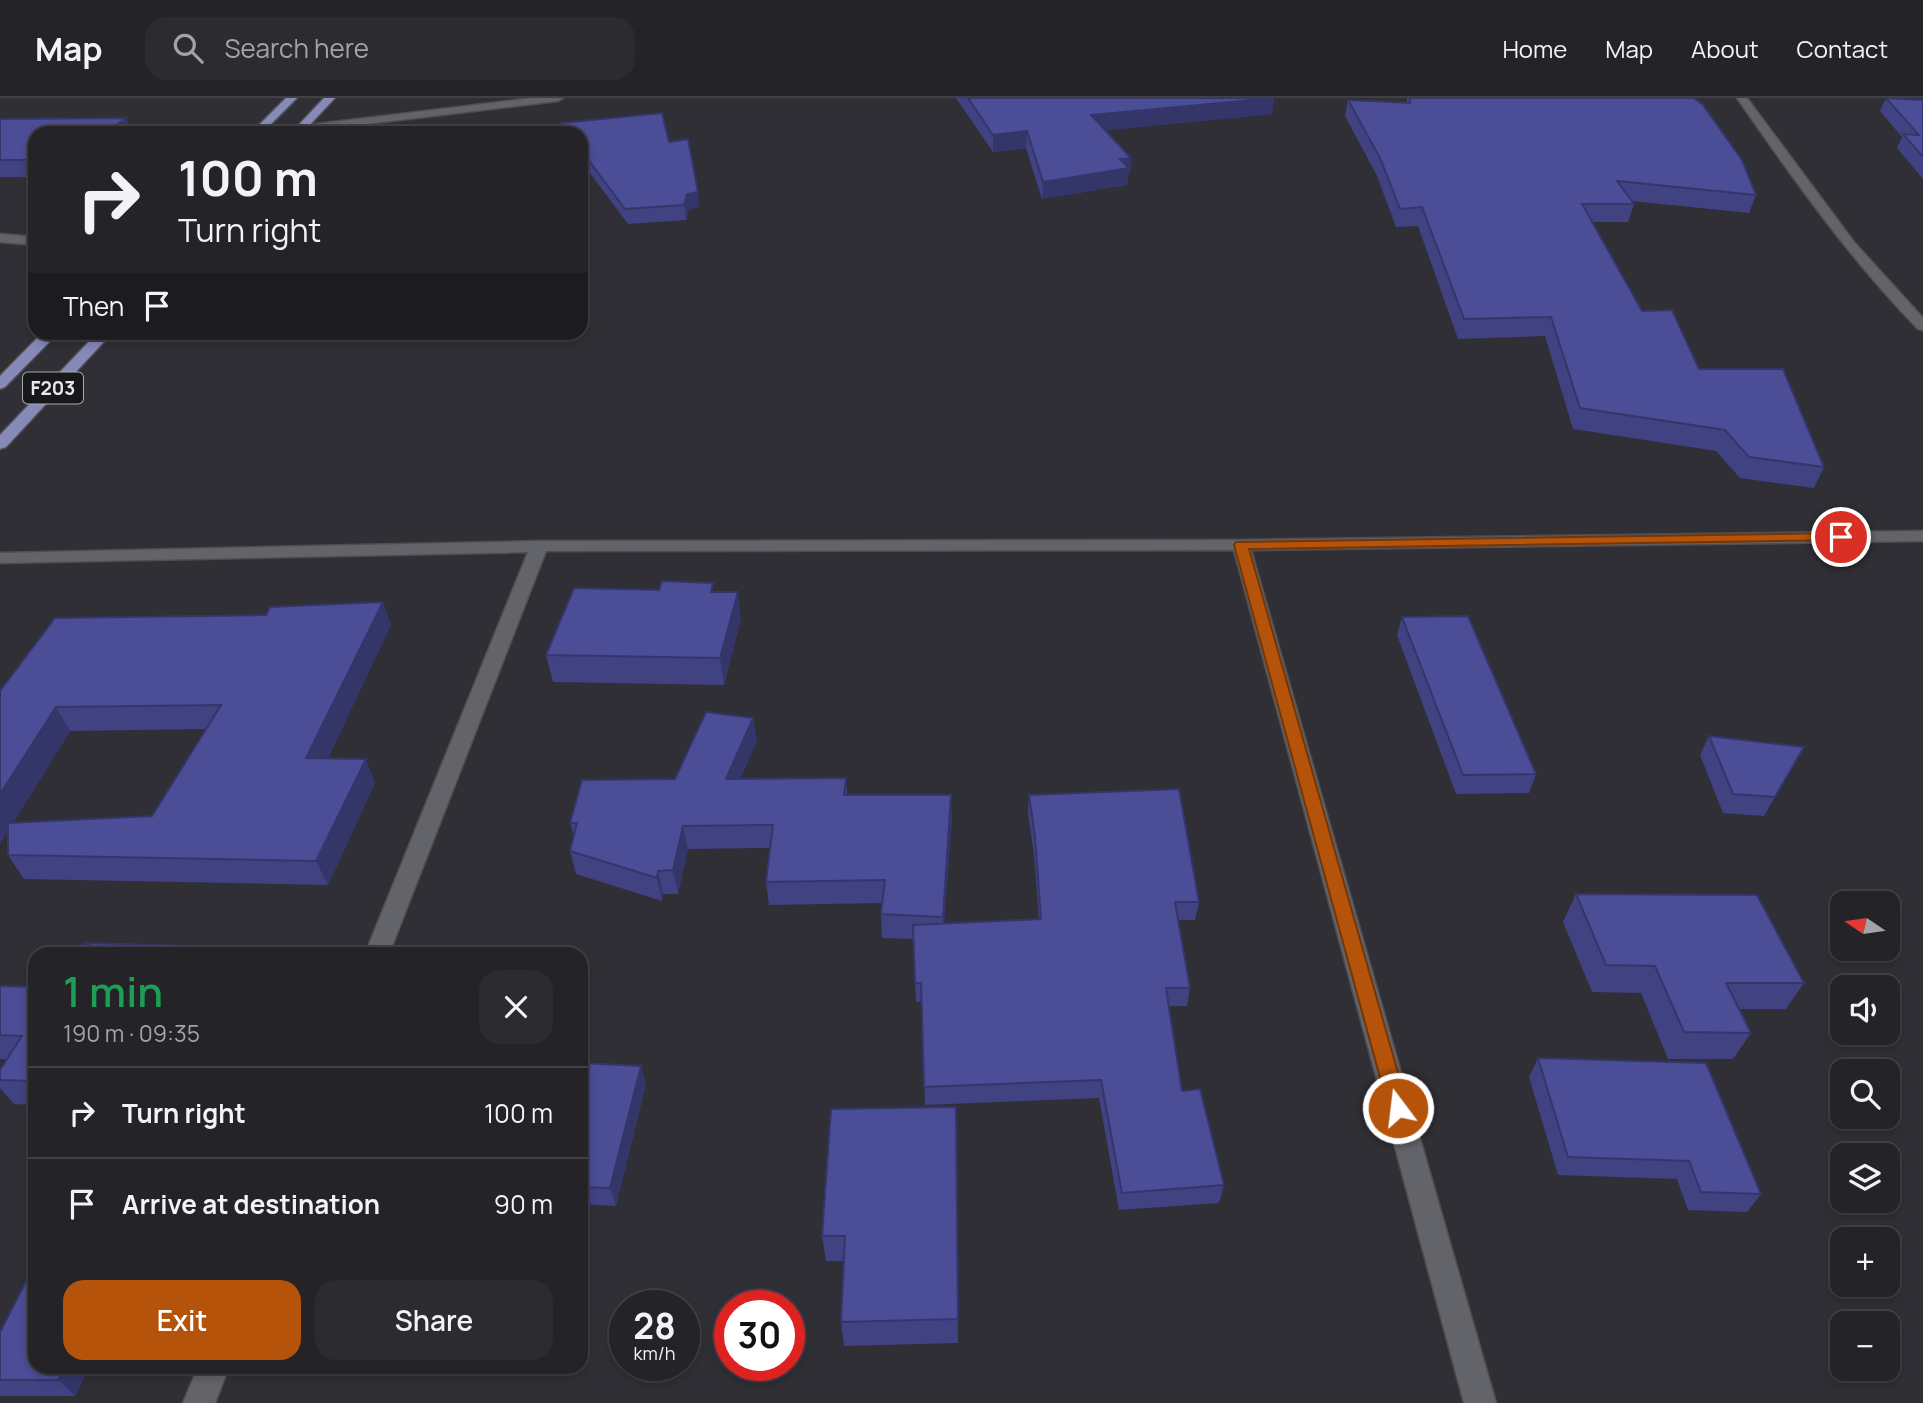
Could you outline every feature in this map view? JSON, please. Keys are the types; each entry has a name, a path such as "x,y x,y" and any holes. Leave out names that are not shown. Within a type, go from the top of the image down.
{"main road":[{"path":"263,126 292,98"},
{"path":"303,126 330,98"},
{"name":"F203","path":"0,384 44,340"},
{"name":"F203","path":"0,444 98,340"}],"street":[{"path":"337,126 558,98"},
{"path":"1742,98 1789,166 1885,288 1923,326"},
{"path":"0,238 28,240"},
{"path":"0,558 539,546 1241,545 1923,536"},
{"path":"1241,545 1480,1403"},
{"path":"380,947 539,546"},
{"path":"199,1403 211,1374"}],"building":[{"path":"968,98 1274,98 1091,115 1131,158 1120,159 1129,168 1043,182 1027,131 993,135"},
{"path":"1410,98 1694,98 1703,105 1742,160 1756,195 1617,181 1634,204 1582,204 1642,311 1672,310 1699,369 1783,369 1824,467 1749,457 1725,430 1580,408 1551,317 1464,319 1422,207 1400,209 1380,158 1348,100 1410,103"},
{"path":"1886,98 1923,100 1923,157 1903,134 1919,135"},
{"path":"662,113 669,142 688,139 698,192 687,194 684,205 625,209 588,159 588,126 563,126 561,123"},
{"path":"126,118 115,126 28,126 28,160 0,160 0,119"},
{"path":"662,581 713,583 711,592 738,592 720,658 546,655 574,588 659,590"},
{"path":"383,602 306,758 366,759 316,861 8,855 8,823 152,816 221,705 56,707 0,794 0,691 55,618 266,615 270,607"},
{"path":"1468,616 1536,774 1463,775 1402,617"},
{"path":"706,712 753,718 726,779 846,778 844,795 951,795 943,917 881,914 885,880 766,882 773,825 683,826 673,870 658,871 657,878 570,851 577,823 570,823 582,780 675,779"},
{"path":"1709,736 1804,747 1775,797 1733,794"},
{"path":"1179,789 1199,902 1175,902 1190,988 1166,988 1182,1091 1200,1089 1224,1185 1122,1193 1101,1080 924,1087 921,983 915,983 913,925 1041,919 1029,795"},
{"path":"1576,894 1757,895 1804,983 1726,983 1751,1033 1684,1032 1655,966 1606,965"},
{"path":"85,943 232,947 93,947"},
{"path":"0,986 28,987 28,1081 0,1080 0,1070 22,1036 0,1035"},
{"path":"1538,1058 1706,1063 1761,1194 1701,1192 1689,1161 1568,1157"},
{"path":"588,1063 641,1066 610,1188 588,1187"},
{"path":"956,1107 958,1319 841,1322 845,1236 822,1236 831,1109"},
{"path":"28,1278 28,1374 61,1374 58,1380 0,1380 0,1332"}],"route":[{"path":"1398,1108 1241,545 1841,537"}]}
